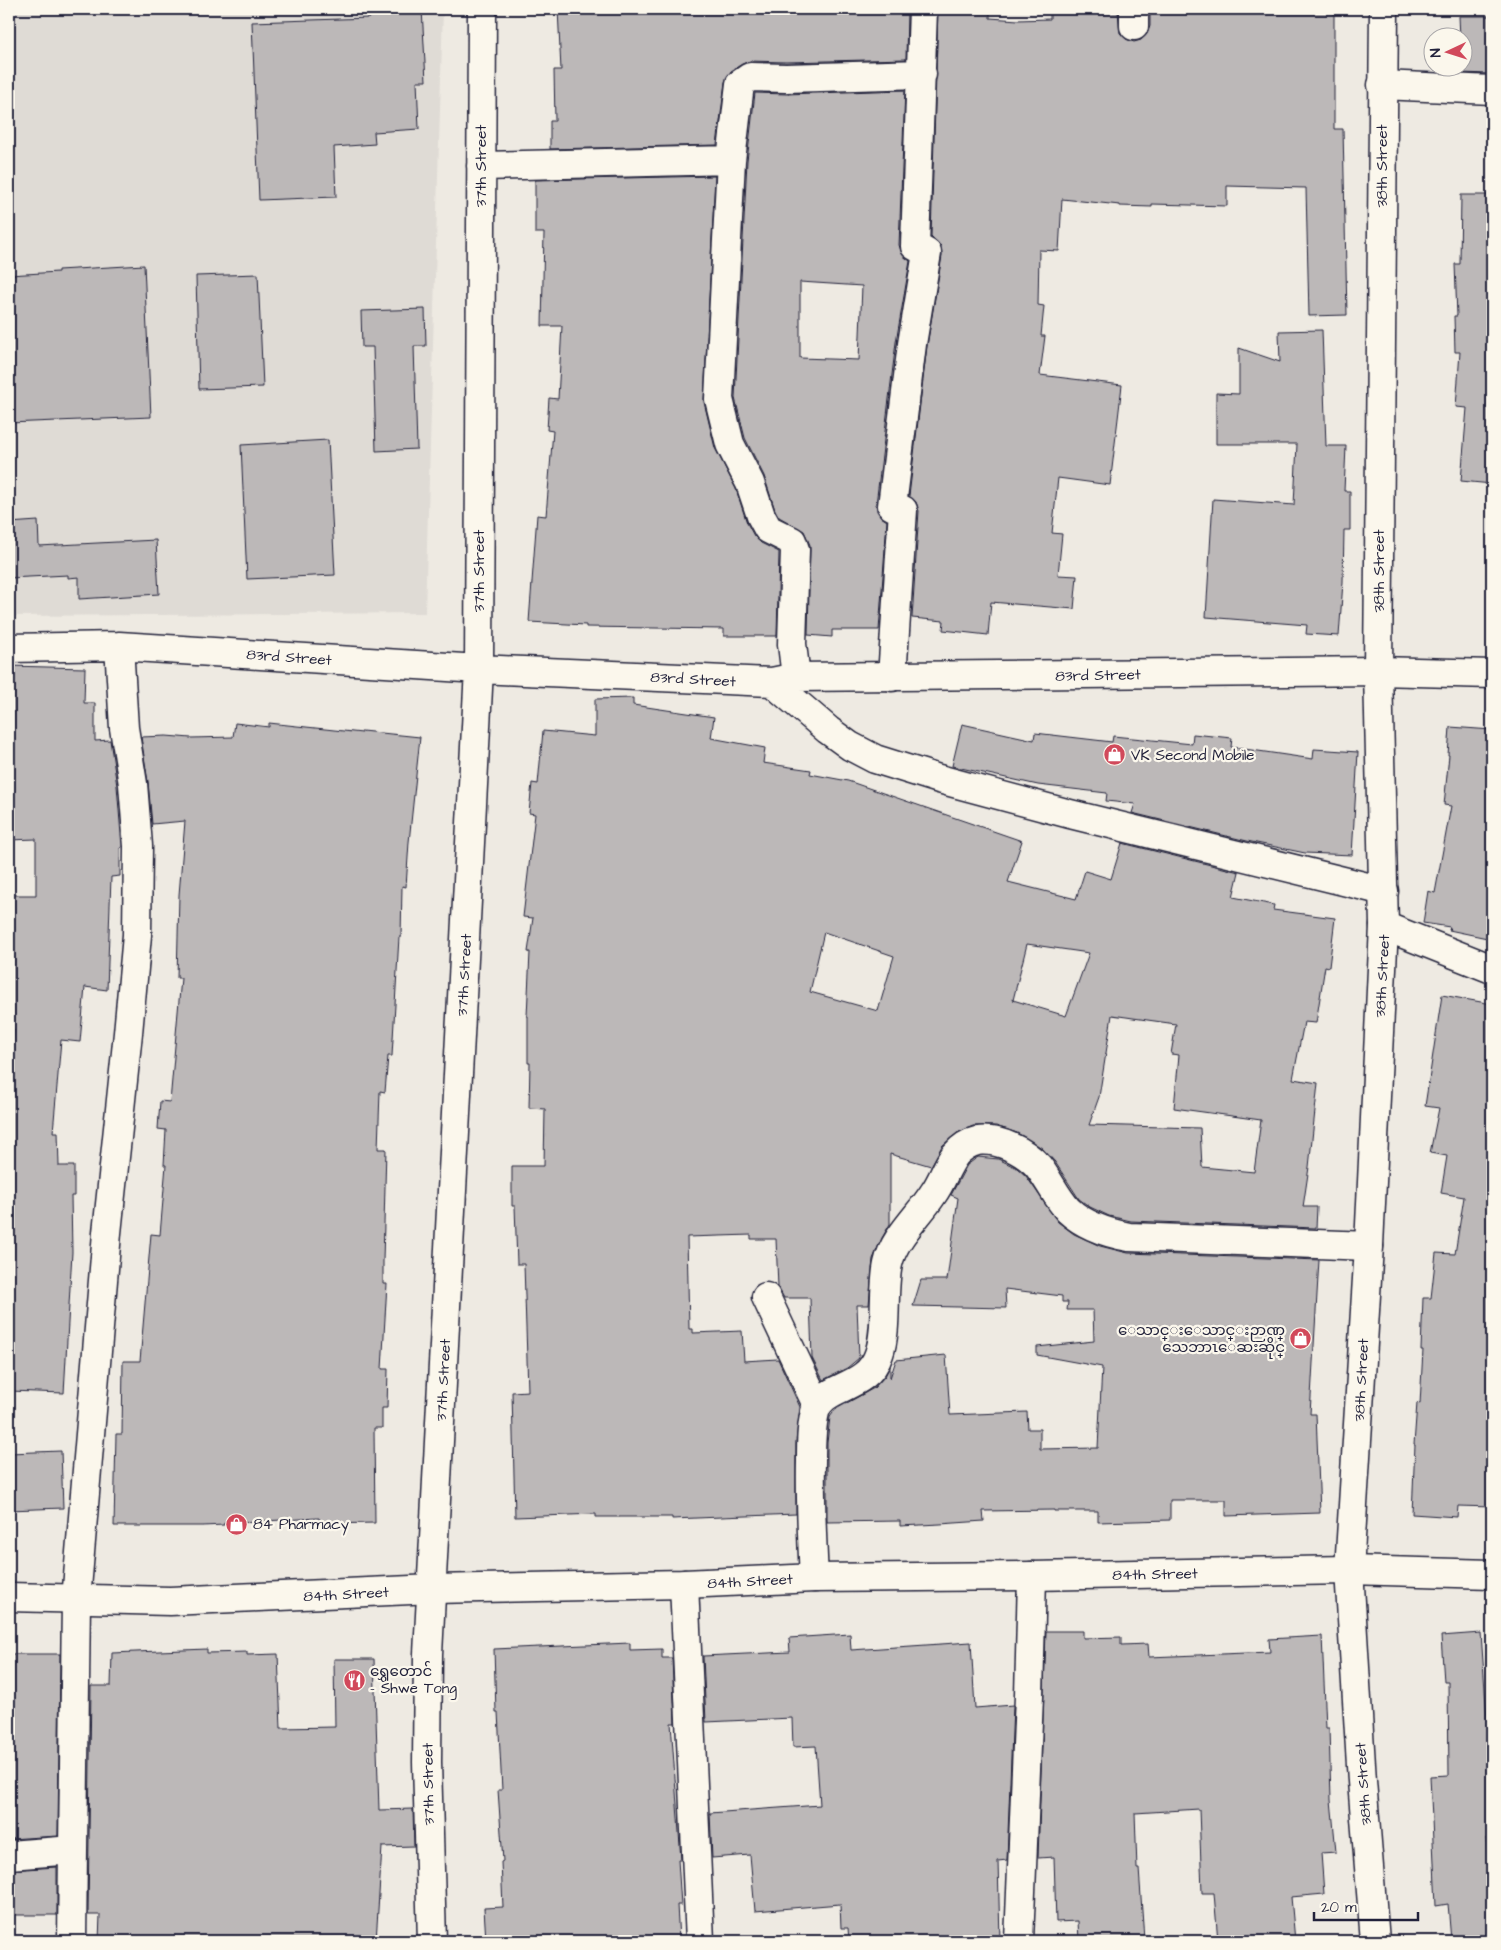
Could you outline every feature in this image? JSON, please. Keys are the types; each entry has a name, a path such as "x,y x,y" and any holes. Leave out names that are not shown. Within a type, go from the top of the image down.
{"street":[{"name":"37th Street","path":"432,1941 427,1762 428,1654 433,1589 479,669 482,9"},
{"path":"892,677 903,510 892,506 912,344 927,253 915,246 923,9"},
{"name":"38th Street","path":"1375,1941 1362,1781 1349,1570 1369,1246 1384,926 1378,671 1384,9"},
{"path":"922,74 786,78 750,77 740,84 730,160 720,399 730,444 750,483 761,516 768,529 792,541 795,550 792,644 784,680 828,730 850,746 875,760 1070,814 1384,891"},
{"path":"1382,85 1492,90"},
{"path":"481,166 730,160"},
{"path":"72,1941 76,1600 104,1262 128,1033 136,935 138,846 133,784 124,728 119,646"},
{"name":"83rd Street","path":"9,648 119,646 479,669 784,680 1378,671 1492,674"},
{"path":"1384,926 1492,969"},
{"path":"814,1578 810,1505 812,1431 817,1405 821,1399 862,1378 872,1368 879,1354 882,1339 886,1283 891,1254 934,1194 955,1155 965,1145 978,1141 997,1142 1017,1149 1038,1166 1068,1209 1099,1230 1112,1234 1129,1237 1369,1246"},
{"path":"766,1297 817,1405"},
{"name":"84th Street","path":"9,1597 179,1601 433,1589 684,1584 814,1578 1349,1570 1492,1574"},
{"path":"1019,1941 1032,1576"},
{"path":"684,1584 700,1941"},
{"path":"9,1855 73,1850"}],"shaded area":[{"path":"9,9 443,9 425,613 9,616"}],"building":[{"path":"369,9 422,9 426,81 417,81 419,129 374,132 375,144 334,147 336,197 259,200 252,22 370,18"},
{"path":"558,9 907,9 906,59 750,61 742,64 731,71 725,82 717,145 550,149 550,121 555,121 554,70 561,70"},
{"path":"938,9 990,9 990,18 1018,20 1050,19 1050,9 1098,9 1098,11 1118,12 1120,33 1126,39 1134,42 1141,40 1147,34 1150,26 1150,12 1159,12 1159,9 1334,9 1334,129 1343,129 1347,315 1309,316 1306,188 1227,186 1227,206 1152,204 1152,207 1120,206 1062,199 1059,251 1039,250 1038,305 1044,306 1041,336 1045,336 1040,375 1122,385 1110,485 1058,478 1052,533 1062,534 1058,575 1077,576 1074,609 991,602 988,635 943,630 944,621 912,618 919,511 916,502 909,496 927,346 942,256 941,246 931,237"},
{"path":"1459,16 1492,16 1492,74 1474,73 1474,28 1460,28"},
{"path":"905,90 899,245 902,254 910,261 896,342 876,504 877,511 887,521 879,630 832,630 832,637 808,635 810,545 804,531 779,517 775,510 764,476 745,438 735,398 747,161 755,93 786,94","holes":["800,282 862,286 859,360 800,358"]},
{"path":"715,176 704,402 715,448 736,489 747,523 754,536 761,543 779,552 777,636 724,636 724,629 586,627 586,625 529,622 537,515 546,516 553,431 547,430 549,398 558,399 562,326 542,326 544,233 535,233 535,180"},
{"path":"1461,195 1492,195 1492,484 1461,481 1467,408 1456,407 1460,352 1455,352 1454,316 1457,316 1455,264 1460,264"},
{"path":"144,265 151,417 9,423 9,275"},
{"path":"258,274 263,387 199,389 196,276"},
{"path":"425,309 426,346 414,346 417,449 376,451 373,347 362,347 361,311"},
{"path":"1322,330 1326,446 1346,446 1344,491 1350,491 1350,530 1344,530 1339,636 1306,634 1307,625 1206,617 1213,499 1294,505 1297,444 1216,444 1216,393 1239,394 1239,348 1280,362 1279,331"},
{"path":"328,440 335,575 247,579 241,445"},
{"path":"38,521 39,546 156,540 159,594 79,599 79,577 68,578 68,575 9,578 9,523"},
{"path":"9,666 85,668 84,703 95,703 95,741 110,740 117,786 122,847 120,848 120,876 111,877 107,990 85,987 80,1042 61,1040 53,1132 58,1132 59,1166 74,1166 74,1196 71,1196 72,1252 64,1393 9,1391 9,1110 14,1029 9,1029 9,895 36,895 36,839 9,840 11,698 9,698"},
{"path":"633,698 633,705 714,717 711,738 765,748 763,763 811,770 810,774 848,781 1022,841 1008,882 1076,899 1085,871 1111,879 1122,843 1239,872 1233,897 1274,905 1273,910 1335,918 1329,967 1325,966 1316,1023 1304,1022 1293,1079 1318,1083 1303,1207 1317,1207 1316,1228 1131,1221 1109,1216 1090,1207 1079,1199 1055,1162 1042,1148 1017,1133 996,1126 973,1126 957,1133 942,1146 931,1166 890,1154 890,1224 873,1259 869,1305 857,1305 859,1358 847,1368 823,1380 812,1358 810,1298 784,1298 778,1287 776,1239 751,1239 751,1235 687,1237 689,1329 693,1329 693,1333 742,1331 744,1361 778,1359 800,1407 796,1442 796,1514 672,1519 672,1517 596,1517 596,1514 515,1517 512,1392 528,1391 524,1264 517,1264 515,1206 512,1206 512,1166 544,1166 545,1109 529,1108 530,1063 528,1063 527,1016 530,952 528,952 533,918 523,917 535,814 529,813 532,783 538,784 543,731 595,736 595,699","holes":["824,932 894,956 878,1011 810,992","1027,944 1089,953 1066,1016 1013,1000","1112,1015 1176,1024 1171,1054 1179,1055 1174,1108 1261,1120 1254,1172 1202,1167 1200,1128 1089,1125 1099,1097"]},
{"path":"235,723 269,727 269,723 420,737 406,887 402,886 401,937 399,937 392,1056 388,1056 385,1092 380,1091 378,1149 386,1149 383,1284 387,1284 382,1369 388,1369 387,1408 382,1408 382,1428 374,1428 375,1523 320,1524 319,1518 224,1523 224,1525 203,1526 114,1526 116,1434 122,1434 123,1361 140,1361 151,1234 160,1235 166,1165 164,1165 166,1130 158,1129 160,1101 170,1102 181,978 177,978 179,895 185,821 152,824 141,737 233,737"},
{"path":"962,724 1034,740 1035,733 1112,742 1113,736 1192,744 1193,734 1232,738 1231,747 1313,759 1314,749 1358,752 1352,855 1305,853 1247,841 1132,813 1135,804 1106,801 1107,793 1038,785 952,766"},
{"path":"1450,727 1492,730 1492,939 1449,930 1450,927 1423,923 1428,891 1435,893 1451,806 1444,805"},
{"path":"1442,995 1492,1004 1492,1507 1458,1506 1457,1517 1412,1514 1414,1445 1417,1403 1420,1404 1423,1350 1421,1350 1423,1298 1431,1298 1436,1253 1455,1254 1464,1197 1441,1193 1447,1156 1430,1153 1439,1108 1425,1106"},
{"path":"978,1157 998,1159 1017,1168 1026,1176 1058,1222 1074,1234 1100,1246 1128,1253 1319,1260 1310,1414 1316,1414 1320,1513 1226,1516 1226,1500 1170,1500 1170,1520 1098,1522 1098,1511 1054,1510 983,1511 984,1521 940,1524 900,1526 900,1521 827,1522 827,1443 830,1417 836,1409 874,1388 885,1376 890,1366 890,1378 896,1360 946,1355 950,1415 1027,1412 1028,1429 1040,1429 1040,1449 1098,1448 1102,1367 1037,1355 1037,1347 1094,1341 1093,1310 1067,1310 1068,1302 1062,1302 1062,1296 1005,1289 1006,1308 913,1306 921,1280 947,1280 958,1198 951,1195 967,1165"},
{"path":"61,1451 63,1508 9,1510 9,1453"},
{"path":"1046,1631 1083,1631 1083,1638 1121,1637 1121,1645 1148,1644 1149,1657 1270,1652 1269,1639 1322,1636 1326,1728 1329,1728 1331,1800 1336,1852 1321,1853 1324,1894 1291,1897 1295,1941 1218,1941 1214,1893 1202,1893 1199,1809 1135,1813 1137,1869 1139,1869 1144,1939 1079,1941 1078,1921 1056,1922 1054,1857 1038,1858"},
{"path":"1481,1633 1487,1719 1487,1773 1492,1773 1492,1838 1486,1838 1492,1899 1492,1941 1451,1941 1448,1904 1436,1906 1430,1776 1449,1775 1448,1682 1444,1682 1441,1636"},
{"path":"850,1634 851,1650 971,1642 975,1708 1013,1705 1007,1860 998,1861 1000,1941 849,1941 848,1928 841,1928 840,1904 755,1911 750,1855 712,1858 710,1813 820,1805 816,1746 793,1747 792,1718 706,1722 703,1656 790,1652 789,1638"},
{"path":"630,1643 630,1650 662,1649 662,1658 672,1658 675,1723 671,1723 681,1860 678,1860 681,1905 677,1905 679,1941 486,1941 484,1908 503,1907 501,1862 503,1861 498,1790 502,1790 498,1712 496,1712 494,1649"},
{"path":"207,1649 207,1653 247,1652 247,1655 278,1654 281,1728 335,1727 334,1659 374,1659 379,1810 413,1809 414,1846 382,1847 376,1941 99,1941 100,1915 88,1915 91,1686 111,1686 112,1653"},
{"path":"9,1654 60,1654 58,1836 9,1839"},
{"path":"57,1867 57,1915 9,1915 9,1870"}],"place":[{"name":"VK Second Mobile","path":"1115,755"},
{"name":"ေသာင္းေသာင္းဉာဏ္ သေဘာၤေဆးဆိုင္","path":"1301,1339"},
{"name":"84 Pharmacy","path":"237,1524"},
{"name":"ရွှေတောင် - Shwe Tong","path":"354,1680"}]}
